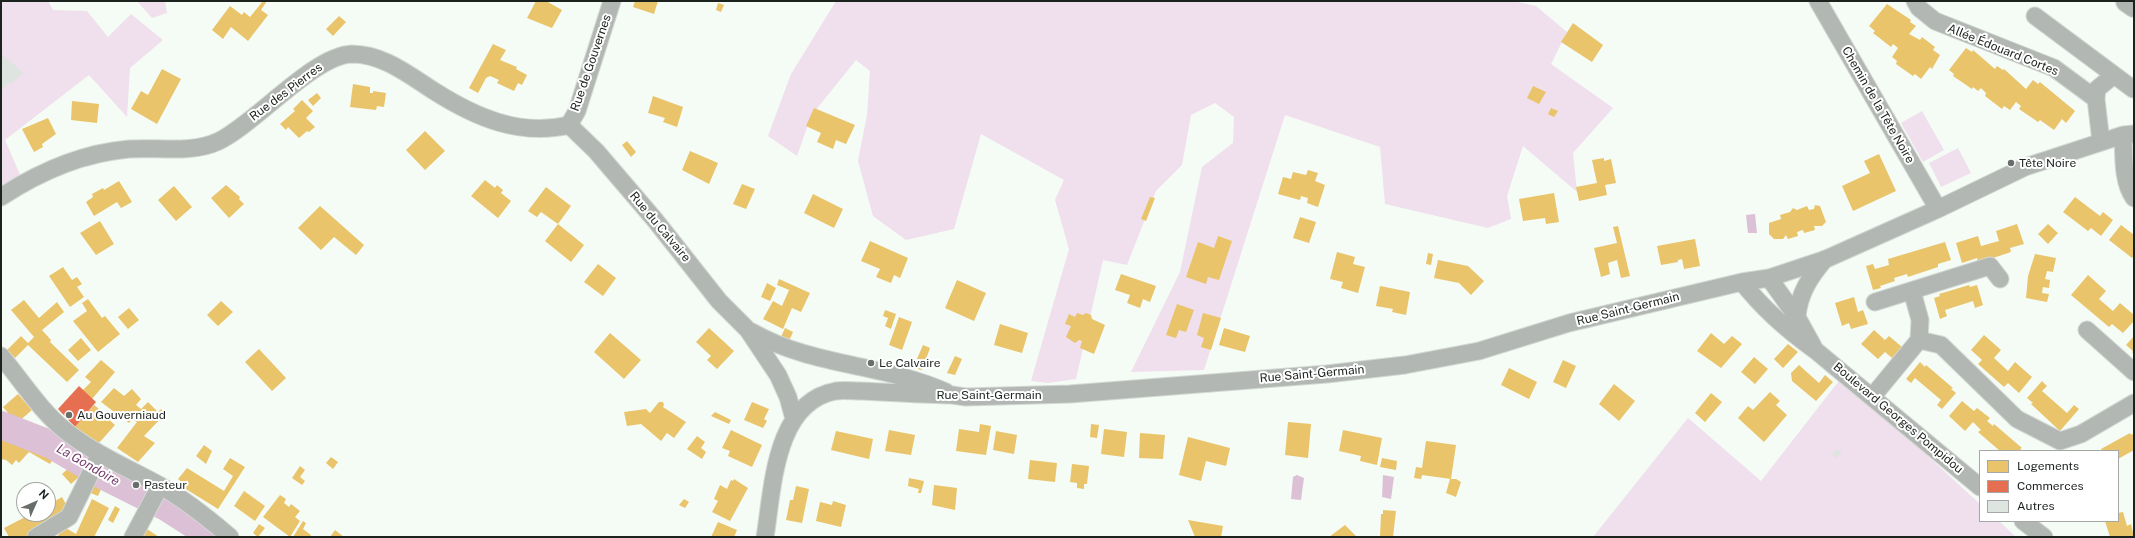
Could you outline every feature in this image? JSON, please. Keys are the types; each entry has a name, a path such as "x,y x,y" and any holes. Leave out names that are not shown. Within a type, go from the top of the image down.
{"highway":[{"path":"2127,1 2134,6"}],"street":[{"name":"Rue de Gouvernes","path":"569,125 577,111 612,1"},
{"name":"Chemin de la Tête Noire","path":"1818,1 1885,114 1938,209"},
{"name":"Allée Édouard Cortes","path":"1916,1 1920,8 1934,21 2054,68 2096,99"},
{"path":"2035,16 2133,89"},
{"name":"Rue des Pierres","path":"1,197 58,166 91,156 128,150 197,148 218,141 236,131 321,64 351,54 378,59 409,73 434,90 492,122 526,129 551,129 569,125"},
{"path":"2101,142 2096,99 2097,89 2114,75"},
{"name":"Rue du Calvaire","path":"569,125 596,151 655,220 719,301 748,330 778,375 788,397 794,419"},
{"name":"Rue Saint-Germain","path":"765,537 778,461 784,436 794,419 812,401 836,391 952,395 966,397 1070,394 1327,374 1405,365 1479,351 1569,323 1742,282 1769,278 1826,259 1938,209 2025,167 2101,142 2128,135"},
{"path":"2128,135 2126,173 2130,192 2134,198"},
{"path":"1797,317 1798,306 1803,289 1812,274 1826,259"},
{"path":"1875,302 1990,266 2000,279"},
{"name":"Boulevard Georges Pompidou","path":"1769,278 1797,317 1815,350"},
{"name":"Boulevard Georges Pompidou","path":"1742,282 1757,300 1786,329 1815,350 1979,486"},
{"path":"1872,397 1919,340 1920,320 1912,290"},
{"name":"Rue du Calvaire","path":"748,330 788,349 913,380 952,395"},
{"path":"2088,330 2134,372"},
{"path":"1919,340 1941,345 2017,419 2060,441 2081,434 2134,403"},
{"path":"1,356 56,423 95,464 155,496 215,524 230,537"},
{"path":"36,537 69,517 95,464"},
{"path":"133,537 155,496"},
{"path":"2024,522 2044,537"}],"shaded area":[{"path":"1,1 48,1 53,10 87,11 108,37 131,14 163,40 130,68 127,117 89,75 5,140 25,186 1,201"},
{"path":"137,1 165,1 167,13 152,18"},
{"path":"836,1 1513,1 1536,6 1567,32 1551,64 1613,108 1573,153 1577,192 1523,146 1507,196 1511,219 1488,228 1385,204 1380,147 1285,115 1204,370 1131,372 1180,272 1202,167 1233,143 1234,117 1215,103 1191,115 1182,165 1156,191 1127,265 1103,260 1076,379 1048,383 1031,381 1069,249 1055,200 1064,180 981,134 954,229 906,240 873,216 858,161 867,115 870,71 856,60 811,116 797,156 768,136 791,74"},
{"path":"1922,111 1944,150 1923,162 1901,123"},
{"path":"1958,148 1971,173 1941,187 1929,163"},
{"path":"1755,214 1757,233 1748,233 1746,215"},
{"path":"1842,377 1979,503 1979,522 2000,522 2016,537 1593,537 1688,418 1761,481"},
{"path":"1297,475 1304,478 1301,500 1291,499 1293,477"},
{"path":"1383,475 1394,477 1391,499 1382,497"}],"building: Logements":[{"path":"263,1 267,1 261,10 268,15 248,41 231,27 223,39 212,30 230,6 242,15 244,12 250,17"},
{"path":"536,1 546,1 562,10 552,28 527,18"},
{"path":"635,1 658,1 654,14 633,7"},
{"path":"718,3 724,5 721,12 716,10"},
{"path":"1887,4 1911,20 1910,22 1916,26 1909,34 1920,40 1922,37 1935,47 1933,50 1940,55 1932,69 1930,67 1921,79 1915,74 1913,76 1896,64 1897,61 1892,57 1898,48 1893,44 1891,47 1873,33 1875,31 1869,26"},
{"path":"339,16 346,22 333,36 326,29"},
{"path":"1573,23 1603,45 1592,62 1561,42"},
{"path":"493,44 506,50 500,60 517,67 516,69 527,75 522,85 518,83 514,91 497,83 499,80 490,76 486,78 478,93 469,88"},
{"path":"1966,48 1972,52 1973,50 1995,69 1997,66 2003,70 2004,69 2026,89 2033,80 2038,84 2040,82 2075,111 2066,123 2062,119 2054,130 2040,120 2038,122 2019,109 2021,106 2016,102 2010,110 2004,106 2002,109 1985,96 1986,93 1981,88 1978,91 1973,87 1972,89 1953,76 1954,74 1949,70"},
{"path":"162,69 181,79 157,124 131,109 141,91 148,95"},
{"path":"353,84 370,87 370,93 373,93 373,91 386,93 384,107 377,106 376,110 350,107"},
{"path":"1533,86 1546,92 1539,104 1527,98"},
{"path":"317,93 321,98 313,106 308,100"},
{"path":"653,96 683,107 677,127 663,122 665,118 648,113"},
{"path":"302,100 313,111 306,118 315,127 309,132 307,131 299,138 288,127 286,130 280,124 295,111 293,109"},
{"path":"72,101 99,104 97,123 71,120"},
{"path":"814,108 855,125 846,144 836,140 833,149 817,142 821,133 806,126"},
{"path":"1551,108 1558,111 1554,117 1548,114"},
{"path":"48,118 56,134 42,144 43,147 34,152 22,129"},
{"path":"425,131 445,151 425,170 406,150"},
{"path":"627,141 636,152 631,157 622,145"},
{"path":"690,151 718,163 709,184 682,170"},
{"path":"1879,154 1896,191 1853,211 1842,186 1870,173 1864,161"},
{"path":"1604,158 1604,161 1611,159 1616,183 1605,185 1607,195 1579,201 1576,187 1597,183 1592,160"},
{"path":"1308,170 1318,173 1315,181 1325,185 1318,207 1307,203 1308,198 1301,196 1300,200 1278,194 1283,177 1291,179 1293,172 1306,175"},
{"path":"485,180 495,188 497,185 503,190 501,193 511,201 498,218 471,196"},
{"path":"119,181 132,202 121,208 117,202 94,216 86,202 93,197 92,194 103,188 104,190"},
{"path":"742,184 755,189 746,209 733,204"},
{"path":"226,185 240,197 239,199 244,204 229,218 211,198"},
{"path":"174,186 192,207 176,221 158,200"},
{"path":"546,187 571,206 558,224 541,212 537,217 528,211"},
{"path":"1554,193 1559,222 1546,224 1545,218 1523,221 1519,199"},
{"path":"813,194 843,209 834,228 804,213"},
{"path":"1150,197 1155,198 1146,221 1141,219"},
{"path":"2075,197 2100,216 2103,212 2113,220 2101,236 2091,228 2088,231 2063,212"},
{"path":"1815,205 1820,206 1826,222 1822,226 1814,226 1815,230 1804,233 1803,230 1797,232 1798,236 1788,239 1786,235 1783,239 1774,239 1769,234 1769,223 1781,219 1780,215 1790,212 1793,208 1797,210 1807,206 1809,210 1814,209"},
{"path":"320,206 364,245 356,255 334,237 321,250 298,228"},
{"path":"1300,217 1316,222 1309,243 1293,238"},
{"path":"100,221 114,244 96,255 80,233"},
{"path":"558,224 584,245 571,262 545,241"},
{"path":"2017,224 2024,244 2010,248 2011,252 1978,263 1977,258 1962,263 1956,243 1978,236 1981,246 1999,241 1996,231"},
{"path":"2048,224 2058,233 2048,244 2038,234"},
{"path":"2121,225 2134,235 2134,255 2132,258 2109,240"},
{"path":"1618,226 1630,276 1621,278 1617,260 1608,263 1610,274 1601,277 1594,248 1617,243 1613,227"},
{"path":"1218,236 1232,241 1219,280 1208,277 1206,284 1186,277 1198,242 1214,248"},
{"path":"1695,239 1700,266 1684,269 1682,259 1678,260 1678,262 1661,265 1657,246"},
{"path":"870,241 908,258 900,278 894,275 891,283 876,277 880,269 861,261"},
{"path":"1945,242 1951,260 1938,264 1938,267 1908,277 1907,274 1894,278 1895,281 1873,290 1866,266 1873,264 1875,269 1889,265 1888,259"},
{"path":"1337,252 1355,257 1353,264 1365,267 1358,293 1341,288 1343,282 1330,279"},
{"path":"1428,253 1433,254 1431,265 1426,264"},
{"path":"2035,254 2056,258 2053,272 2047,271 2045,279 2050,280 2049,288 2043,287 2042,293 2049,294 2047,302 2026,298 2028,276"},
{"path":"1438,260 1468,266 1484,281 1471,295 1459,283 1434,278"},
{"path":"598,264 616,278 603,296 584,282"},
{"path":"63,267 72,280 77,277 82,284 77,287 84,297 70,307 49,276"},
{"path":"1121,274 1156,286 1150,302 1143,299 1140,308 1127,303 1130,295 1115,290"},
{"path":"2088,275 2106,291 2099,299 2113,311 2120,303 2134,315 2134,321 2123,333 2112,324 2109,327 2071,295"},
{"path":"779,279 810,293 801,312 792,308 783,329 763,319 773,301 782,306 789,290 777,285"},
{"path":"957,280 986,293 974,321 945,308"},
{"path":"767,283 776,288 770,301 761,297"},
{"path":"1969,285 1970,287 1977,285 1983,305 1975,308 1973,301 1945,310 1947,316 1940,319 1934,298 1940,296 1939,294"},
{"path":"1380,286 1410,292 1406,315 1392,312 1393,309 1376,306"},
{"path":"1854,297 1858,312 1863,310 1868,324 1851,329 1849,323 1842,326 1835,303"},
{"path":"88,299 102,318 105,316 120,334 98,352 73,321 87,311 82,303"},
{"path":"24,300 39,318 57,302 64,312 42,330 51,340 50,342 79,370 67,382 28,345 15,358 7,350 21,336 28,343 34,337 11,310"},
{"path":"221,301 233,312 218,326 207,315"},
{"path":"1177,304 1194,310 1186,332 1179,330 1176,338 1166,335"},
{"path":"129,308 139,320 128,329 118,317"},
{"path":"885,310 896,314 891,329 885,326 888,318 883,316"},
{"path":"1077,313 1083,315 1086,313 1091,315 1092,319 1105,325 1094,354 1080,348 1082,341 1079,340 1075,343 1066,337 1071,326 1065,324 1069,314 1075,317"},
{"path":"1203,313 1221,318 1211,350 1201,347 1204,338 1197,335"},
{"path":"899,317 912,322 902,350 889,345"},
{"path":"1000,324 1028,333 1022,353 994,345"},
{"path":"709,328 734,351 717,369 707,360 711,356 696,342"},
{"path":"785,328 793,332 789,341 781,337"},
{"path":"1224,328 1250,336 1245,352 1219,345"},
{"path":"1874,330 1885,340 1889,336 1902,347 1892,358 1885,352 1878,359 1861,344"},
{"path":"610,333 641,360 624,379 594,352"},
{"path":"1711,333 1724,344 1732,336 1742,344 1721,368 1697,351"},
{"path":"1984,335 2001,350 1994,358 2008,371 2015,362 2032,377 2019,393 2008,383 2004,387 1978,364 1982,360 1971,350"},
{"path":"2134,336 2134,354 2132,352 2133,351 2126,345"},
{"path":"81,338 91,350 78,361 68,350"},
{"path":"1788,344 1798,352 1783,368 1774,359"},
{"path":"923,345 930,348 922,370 913,368"},
{"path":"259,349 286,378 272,391 245,362"},
{"path":"955,356 962,359 955,375 947,373"},
{"path":"1754,357 1768,369 1755,384 1741,372"},
{"path":"101,360 115,372 92,399 83,390 91,382 85,377"},
{"path":"1563,360 1576,366 1566,388 1553,382"},
{"path":"1920,362 1925,367 1926,365 1953,388 1951,389 1956,393 1942,409 1937,405 1941,400 1915,378 1911,383 1906,379"},
{"path":"1799,365 1819,383 1825,375 1833,382 1816,401 1792,381 1791,373"},
{"path":"1509,368 1537,382 1529,399 1501,385"},
{"path":"2042,381 2047,386 2042,391 2067,413 2074,405 2079,409 2060,431 2031,404 2033,403 2027,398"},
{"path":"1614,384 1635,401 1619,421 1599,404"},
{"path":"114,388 124,396 132,389 141,399 136,405 141,409 148,402 158,412 161,409 165,414 144,436 155,443 138,462 117,448 137,422 132,419 129,423 101,402"},
{"path":"1770,392 1780,401 1776,405 1787,415 1764,442 1738,418 1748,406 1753,410"},
{"path":"1711,393 1722,402 1705,422 1695,413"},
{"path":"18,394 32,410 17,423 3,407"},
{"path":"1962,401 1974,411 1977,408 1990,418 1987,421 1993,426 1994,424 2022,448 2020,449 2022,450 1999,450 1978,432 1981,430 1973,422 1965,431 1949,416"},
{"path":"659,402 663,402 663,407 686,422 674,438 667,433 661,441 641,424 627,426 624,412 646,409 650,413"},
{"path":"752,402 769,409 764,419 767,421 763,428 744,420"},
{"path":"94,405 108,416 107,418 115,425 99,443 75,427"},
{"path":"715,412 731,420 729,424 711,416"},
{"path":"1288,422 1311,424 1308,458 1285,455"},
{"path":"980,424 991,426 986,455 956,451 959,429 979,432"},
{"path":"1091,424 1099,425 1097,438 1090,437"},
{"path":"1104,429 1127,432 1124,457 1101,454"},
{"path":"731,430 762,445 752,467 728,456 730,451 722,448"},
{"path":"889,430 915,435 911,455 885,451"},
{"path":"1343,430 1382,438 1377,465 1360,461 1361,456 1339,451"},
{"path":"836,431 873,439 869,459 831,450"},
{"path":"996,431 1017,435 1014,454 993,450"},
{"path":"9,432 44,445 57,452 50,464 29,452 19,463 16,460 12,465 6,460 1,459 1,441"},
{"path":"1140,433 1165,435 1163,459 1139,458"},
{"path":"2130,433 2131,435 2134,433 2134,450 2119,458 2119,450 2101,449"},
{"path":"697,436 705,442 701,448 706,452 702,459 687,449"},
{"path":"1188,437 1230,448 1226,466 1206,461 1201,481 1179,475"},
{"path":"1426,441 1456,445 1451,479 1422,475 1421,479 1414,478 1416,467 1422,468"},
{"path":"204,445 212,451 206,464 196,456"},
{"path":"331,457 338,462 333,469 326,463"},
{"path":"230,458 245,467 218,509 181,486 183,483 178,479 187,468 224,491 233,476 223,469"},
{"path":"1382,458 1397,461 1396,470 1380,467"},
{"path":"1030,460 1057,463 1055,482 1028,479"},
{"path":"73,464 82,474 71,484 62,474"},
{"path":"1072,464 1089,466 1087,484 1084,484 1084,489 1077,488 1077,483 1070,482"},
{"path":"300,466 305,470 300,477 305,481 302,485 292,478"},
{"path":"909,478 924,481 921,493 918,493 919,489 908,486"},
{"path":"734,479 748,488 730,521 712,512 718,501 714,499 720,485 727,489 731,480 733,481"},
{"path":"1450,479 1456,479 1461,482 1456,497 1446,493"},
{"path":"93,481 103,485 98,496 88,492"},
{"path":"934,485 957,488 955,510 932,505"},
{"path":"796,486 809,489 802,523 786,520 790,500 793,500"},
{"path":"244,491 265,506 255,521 234,506"},
{"path":"280,495 286,499 284,503 289,507 291,504 300,511 295,517 300,521 290,537 263,517"},
{"path":"62,497 68,508 65,516 56,521 56,500"},
{"path":"92,499 109,508 94,537 57,537 64,527 76,534"},
{"path":"684,499 689,502 685,508 679,505"},
{"path":"833,501 846,505 841,527 816,521 820,502 832,505"},
{"path":"115,506 120,509 113,523 108,520"},
{"path":"1383,510 1396,511 1393,537 1380,537 1381,514 1383,514"},
{"path":"2123,512 2127,526 2131,524 2134,537 2110,537 2105,522 2119,522 2119,513"},
{"path":"1188,520 1223,526 1221,537 1195,537"},
{"path":"303,521 306,523 303,529 311,535 310,537 293,537"},
{"path":"16,522 54,522 26,537 9,537 4,528"},
{"path":"718,522 737,530 734,537 711,537"},
{"path":"259,524 265,528 258,537 253,533"},
{"path":"1345,525 1357,537 1329,537"},
{"path":"147,529 159,537 142,537"},
{"path":"335,530 344,537 330,537"}],"building: Commerces":[{"path":"79,386 96,402 75,427 58,409"}],"building: Autres":[{"path":"1,53 23,73 11,84 9,82 1,91"},
{"path":"1837,449 1842,453 1836,458 1832,454"}],"waterway":[{"name":"La Gondoire","path":"1,425 52,445 106,477 166,507 213,537"}],"place":[{"name":"Tête Noire","path":"2011,163"},
{"name":"Le Calvaire","path":"871,363"},
{"name":"Au Gouverniaud","path":"69,415"},
{"name":"Pasteur","path":"136,485"}]}
